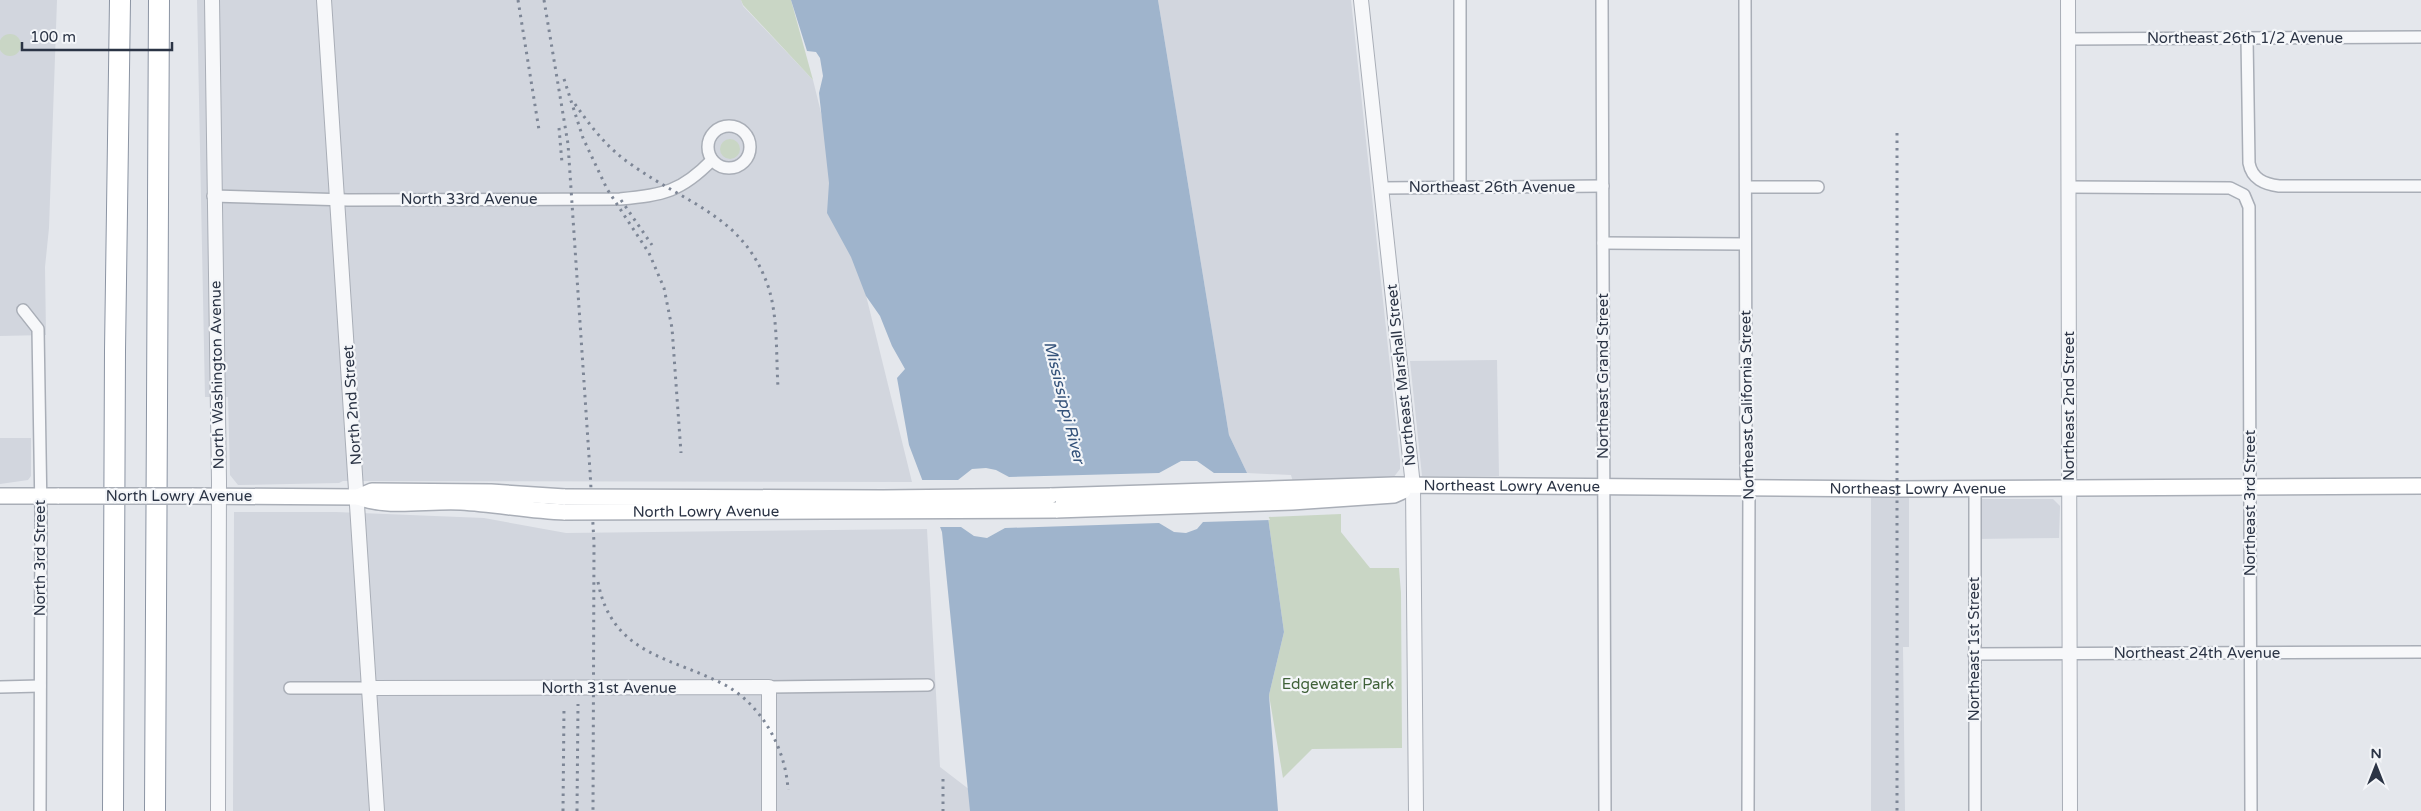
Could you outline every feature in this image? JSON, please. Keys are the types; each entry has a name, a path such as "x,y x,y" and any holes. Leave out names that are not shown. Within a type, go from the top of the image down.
{"highway":[{"path":"113,811 115,351 120,0"},
{"path":"154,811 159,0"}],"main road":[{"name":"Northeast Lowry Avenue","path":"1053,503 1292,494 1413,486 1605,488 2421,486"},
{"name":"North Lowry Avenue","path":"0,496 358,497 373,502 460,502 527,511 565,505 1053,503"}],"street":[{"name":"North Washington Avenue","path":"212,0 219,497 218,811"},
{"name":"North 2nd Street","path":"324,0 358,497 377,811"},
{"name":"Northeast Marshall Street","path":"1361,0 1413,486 1416,811"},
{"path":"1460,0 1460,187"},
{"name":"Northeast Grand Street","path":"1602,0 1605,811"},
{"name":"Northeast California Street","path":"1745,0 1746,474 1749,488 1748,811"},
{"name":"Northeast 2nd Street","path":"2068,0 2070,187 2068,487 2071,653 2070,811"},
{"name":"Northeast 26th 1/2 Avenue","path":"2068,39 2421,36"},
{"path":"2247,38 2249,163 2251,172 2257,178 2268,184 2280,186 2421,186"},
{"name":"North 33rd Avenue","path":"214,196 620,199 660,195 674,190 698,174 712,160"},
{"name":"Northeast 26th Avenue","path":"1382,188 1602,186"},
{"path":"1746,187 1818,187"},
{"name":"Northeast 3rd Street","path":"2070,187 2230,188 2244,195 2248,208 2251,486 2251,811"},
{"path":"1603,243 1745,244"},
{"name":"North 3rd Street","path":"23,310 38,329 40,811"},
{"name":"Northeast 1st Street","path":"1975,488 1975,811"},
{"name":"Northeast 24th Avenue","path":"1974,654 2421,652"},
{"name":"North 31st Avenue","path":"290,688 928,685"},
{"path":"0,687 40,686"},
{"path":"769,687 770,811"}],"shaded area":[{"path":"0,0 57,0 49,228 45,267 46,335 0,336"},
{"path":"197,0 741,0 743,6 813,80 912,482 343,481 339,483 238,485 230,475 228,397 205,397"},
{"path":"1158,0 1351,0 1400,460 1400,469 1393,478 1293,482 1291,475 1247,473 1229,435"},
{"path":"1497,360 1499,476 1422,476 1410,361"},
{"path":"0,438 31,438 31,476 28,480 0,484"},
{"path":"1871,497 1909,498 1909,647 1903,647 1905,811 1871,811"},
{"path":"1975,499 2053,499 2060,506 2059,538 1974,539"},
{"path":"234,512 336,512 484,518 566,533 927,529 940,767 970,790 971,811 233,811"}],"green space":[{"path":"741,0 791,0 813,80 743,5"},
{"path":"10,34 18,37 21,45 18,53 10,56 2,53 -1,45 2,37"},
{"path":"730,139 737,142 740,149 737,156 730,159 723,156 720,149 723,142"},
{"name":"Edgewater Park","path":"1341,514 1341,532 1370,568 1399,568 1401,593 1402,748 1312,749 1283,778 1269,695 1284,632 1268,517"}],"water":[{"name":"Mississippi River","path":"791,0 1158,0 1229,435 1268,517 1284,632 1269,695 1278,811 970,811 942,532 909,445 897,378 905,369 892,346 880,316 866,296 851,257 827,213 829,183 819,93 823,76 820,58 816,52 807,51"}],"pier":[{"path":"1181,461 1197,461 1214,473 1249,473 1270,520 1203,522 1197,529 1186,533 1174,532 1159,523 1005,528 987,538 974,536 961,527 937,527 920,480 958,480 972,469 986,468 996,470 1009,477 1159,473"}],"railway":[{"path":"518,0 539,130"},
{"path":"544,0 568,144 590,471 594,543 593,811"},
{"path":"564,79 583,138 607,189 649,253 664,288 672,328 681,453"},
{"path":"575,104 600,137 623,159 712,215 730,228 745,244 759,264 772,301 778,387"},
{"path":"559,128 562,163"},
{"path":"1897,133 1897,811"},
{"path":"621,200 652,245"},
{"path":"598,582 605,607 616,625 631,640 666,660 727,686 751,705 762,718 777,745 783,760 788,790"},
{"path":"577,811 578,704"},
{"path":"563,811 564,707"},
{"path":"943,779 943,811"}]}
